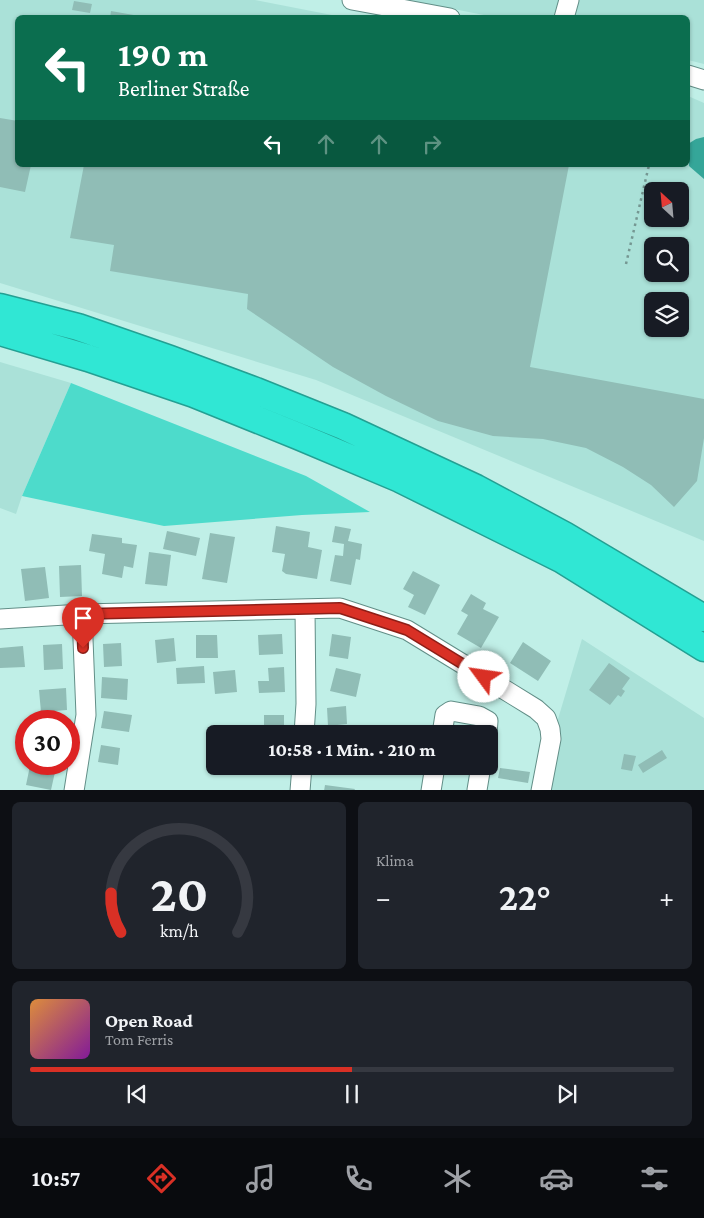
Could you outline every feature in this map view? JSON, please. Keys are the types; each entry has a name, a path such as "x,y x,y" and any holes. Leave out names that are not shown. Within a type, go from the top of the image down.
{"highway":[{"path":"0,307 78,327 170,359 256,391 351,430 476,488 564,536 704,618"},
{"path":"0,332 88,358 194,394 400,479 561,559 704,648"}],"street":[{"path":"352,0 434,15"},
{"path":"565,15 568,0"},
{"path":"690,76 704,80"},
{"path":"0,619 82,614 340,608 407,630 536,709 546,718 551,740 541,790"},
{"path":"305,609 305,725"},
{"path":"74,790 86,715 82,614"},
{"path":"443,725 445,715 451,711 479,716 488,721 488,725"},
{"path":"300,790 301,775"},
{"path":"430,790 433,775"},
{"path":"479,790 480,775"}],"path":[{"path":"626,264 649,167"}],"shaded area":[{"path":"0,0 255,0 332,15 15,15 15,167 690,167 690,97 704,103 704,541 316,380 0,283"},
{"path":"408,0 704,0 704,64 690,60 690,15 484,15"},
{"path":"704,137 704,179 690,167 690,143"},
{"path":"0,362 71,383 16,514 0,508"},
{"path":"71,383 306,476 370,512 302,515 164,526 22,496"},
{"path":"582,639 704,718 704,790 544,790 558,719"}],"building":[{"path":"74,1 92,4 90,13 72,10"},
{"path":"111,11 134,15 110,15"},
{"path":"0,118 15,120 15,167 31,167 25,192 0,187"},
{"path":"84,167 569,167 530,367 704,399 704,438 697,481 674,507 651,485 623,467 586,448 543,439 493,436 438,421 386,396 333,367 247,309 248,294 110,271 114,245 70,238"},
{"path":"276,526 310,532 308,547 322,550 317,579 286,574 282,571 285,554 272,552"},
{"path":"335,526 351,529 348,541 362,544 360,560 356,559 351,585 330,581 335,555 343,556 344,544 332,542"},
{"path":"167,531 200,538 196,556 163,549"},
{"path":"210,533 235,537 227,583 202,579"},
{"path":"92,534 122,538 122,543 137,545 133,568 124,566 122,578 102,574 105,554 89,551"},
{"path":"149,552 171,555 167,586 145,584"},
{"path":"81,565 82,596 60,597 59,566"},
{"path":"45,567 49,598 25,601 21,569"},
{"path":"413,571 440,585 425,615 408,607 414,595 403,589"},
{"path":"471,594 486,603 483,609 499,617 481,648 457,634 468,615 461,611"},
{"path":"282,634 283,654 259,655 258,635"},
{"path":"332,634 351,637 348,659 329,656"},
{"path":"196,635 217,635 218,658 196,658"},
{"path":"174,638 176,661 157,663 155,640"},
{"path":"523,642 551,661 538,681 510,663"},
{"path":"121,643 122,666 104,667 103,644"},
{"path":"62,644 63,669 44,670 43,645"},
{"path":"23,646 25,667 0,668 0,648"},
{"path":"609,663 630,678 622,689 625,691 621,697 618,695 610,705 589,690"},
{"path":"204,666 205,683 177,684 176,668"},
{"path":"284,667 285,692 259,693 258,681 269,681 268,668"},
{"path":"336,668 361,674 356,697 330,691"},
{"path":"235,670 237,692 215,694 213,672"},
{"path":"102,677 128,679 127,700 101,698"},
{"path":"66,688 67,710 41,710 39,690"},
{"path":"346,706 347,724 328,725 327,708"},
{"path":"104,711 132,715 129,732 101,728"},
{"path":"264,715 284,715 284,725 264,725"},
{"path":"101,745 120,748 118,765 98,762"},
{"path":"662,750 667,758 643,773 638,765"},
{"path":"624,754 636,756 632,771 621,769"},
{"path":"500,768 530,772 528,783 498,778"},
{"path":"28,775 54,775 51,790 26,785"},
{"path":"325,785 355,789 354,790 324,790"}],"route":[{"path":"83,648 82,614 340,608 407,630 484,677"}]}
